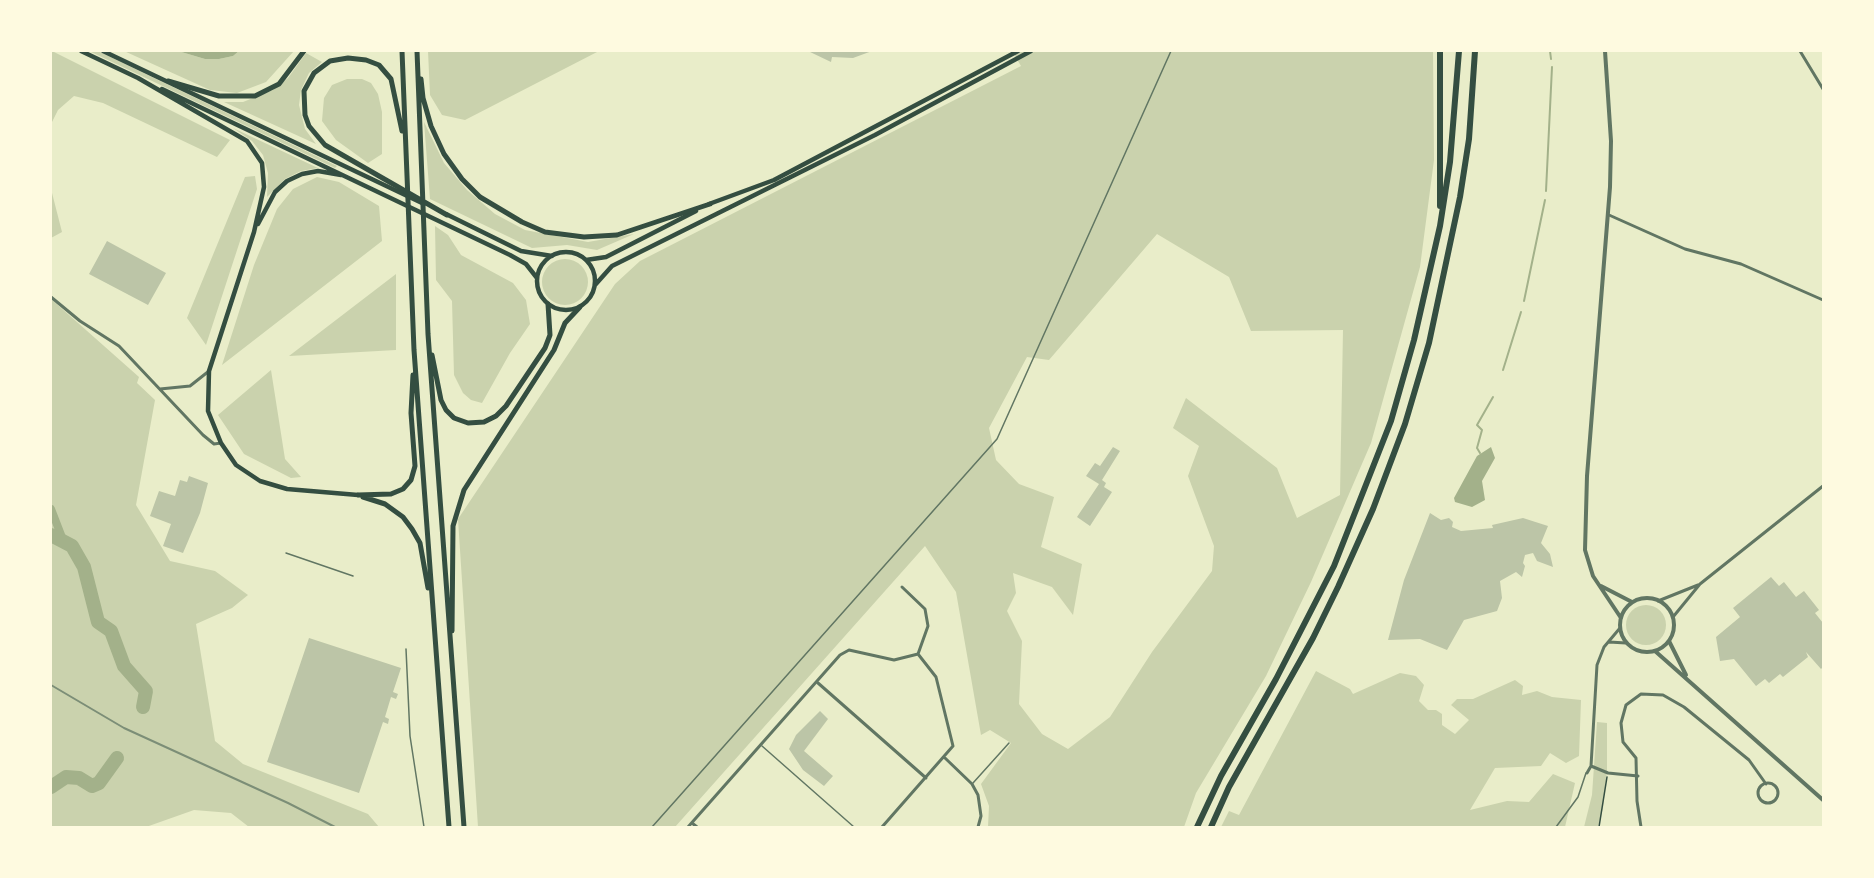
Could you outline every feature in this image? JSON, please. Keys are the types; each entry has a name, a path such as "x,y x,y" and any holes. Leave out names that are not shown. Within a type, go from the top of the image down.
{"highway":[{"path":"1440,51 1440,226"},
{"path":"1197,827 1221,776 1314,606 1363,495 1391,421 1414,340 1440,226 1450,162 1459,51"},
{"path":"1211,827 1229,787 1313,638 1338,587 1373,509 1405,424 1430,343 1460,197 1469,139 1475,51"}],"main road":[{"path":"81,51 357,180 510,255 526,264 537,278"},
{"path":"102,51 521,251 552,256 570,252 586,260 591,267 595,285"},
{"path":"168,81 219,96 255,96 279,84 304,51"},
{"path":"402,51 414,350 449,827"},
{"path":"418,51 422,230 428,334 465,827"},
{"path":"418,51 423,98 431,126 444,154 462,179 501,211 546,232 584,237 617,235 774,180 1018,51"},
{"path":"452,662 453,526 464,490 554,350 565,322 590,298 595,285 612,266 855,145 1031,51"},
{"path":"407,166 398,102 391,79 379,65 366,60 348,58 330,62 314,73 304,91 304,116 316,136 343,157 447,215"},
{"path":"138,78 247,141 262,163 264,187 254,231 209,371 208,411 221,443 236,465 260,481 287,489 358,495 391,494 403,489 414,473 411,413 414,350"},
{"path":"254,231 275,192 302,174 318,171 357,180"},
{"path":"586,260 606,257 710,204"},
{"path":"552,256 542,265 537,278 539,292 548,304 563,310 580,307"},
{"path":"428,334 441,400 446,410 454,418 468,423 484,422 496,416 506,406 545,348 550,335 548,304"},
{"path":"358,495 386,504 403,517 412,529 420,543 433,612"}],"street":[{"path":"1605,51 1611,141 1609,215 1587,476 1585,533 1588,566 1621,618"},
{"path":"1800,51 1823,89"},
{"path":"1609,215 1685,249 1741,264 1823,300"},
{"path":"51,297 80,321 119,346 203,435 214,444 221,443"},
{"path":"159,389 190,386 209,371"},
{"path":"1673,617 1700,584 1823,486"},
{"path":"1626,643 1620,628 1621,618 1632,602 1641,599 1658,600 1700,584"},
{"path":"1599,586 1632,602"},
{"path":"902,587 925,609 928,626 918,654"},
{"path":"1609,642 1626,643 1640,651 1655,651 1669,641 1673,633 1673,617 1665,605 1658,600"},
{"path":"1587,773 1591,766 1595,677 1600,654 1620,628"},
{"path":"1669,641 1688,678"},
{"path":"688,827 818,683 840,655 849,650 894,660 918,654"},
{"path":"1655,651 1823,800"},
{"path":"882,827 945,758 953,746 936,677 918,654"},
{"path":"818,683 926,778"},
{"path":"1641,827 1637,801 1636,758 1623,742 1621,723 1626,705 1634,697 1648,693 1663,695 1684,707 1716,731 1749,760 1766,784 1775,786 1778,792 1775,800 1770,803 1760,797 1761,788 1766,784"},
{"path":"945,758 972,784 981,807 978,827"},
{"path":"1591,766 1608,773 1638,776"},
{"path":"692,823 697,827"}],"lane":[{"path":"652,827 998,439 1171,51"},
{"path":"286,554 352,576"},
{"path":"406,649 410,736 424,827"},
{"path":"972,784 1009,743"},
{"path":"762,746 854,827"},
{"path":"1556,827 1578,797 1587,773"}],"path":[{"path":"1599,827 1608,773"}],"shaded area":[{"path":"51,51 230,140 217,157 103,103 74,96 58,110 51,124"},
{"path":"89,51 98,51 337,166 335,168"},
{"path":"124,51 178,51 205,59 219,59 233,56 239,51 294,51 266,82 237,93 210,90"},
{"path":"178,51 239,51 233,56 205,59"},
{"path":"428,51 599,51 465,120 442,115 430,95"},
{"path":"1012,51 1433,51 1434,160 1420,267 1371,443 1311,582 1266,676 1196,793 1184,827 988,827 989,806 981,784 1011,743 990,730 981,735 956,592 925,546 675,827 478,827 458,519 615,284 640,261 1021,66","holes":["1157,234 1229,277 1251,331 1343,330 1340,495 1297,518 1277,468 1186,398 1173,428 1199,446 1188,476 1214,546 1212,571 1152,652 1110,717 1068,749 1042,734 1019,704 1022,641 1007,611 1016,593 1013,573 1052,587 1073,615 1082,564 1041,547 1054,497 1019,484 996,460 989,428 1027,357 1049,360"]},
{"path":"306,53 322,62 309,73 301,90 299,105 305,129 316,144 224,102 243,102 273,90 288,78"},
{"path":"347,79 362,79 371,83 378,94 382,112 382,154 368,163 336,140 322,121 324,98 332,85"},
{"path":"424,122 444,163 467,190 495,214 525,230 588,242 634,234 597,250 567,245 532,248 430,199"},
{"path":"233,128 318,168 301,171 285,179 267,197 268,173 263,155 252,141"},
{"path":"255,176 257,189 206,345 187,318 245,177"},
{"path":"317,177 339,182 379,206 382,241 222,365 254,265 277,209 293,189"},
{"path":"51,189 62,232 51,238"},
{"path":"435,226 448,235 461,255 513,283 526,300 530,324 510,353 482,403 471,400 463,393 454,375 452,301 436,280"},
{"path":"565,259 581,266 588,282 581,298 565,305 549,298 542,282 549,266"},
{"path":"396,274 396,350 289,356"},
{"path":"51,299 139,377 137,383 155,400 136,505 170,561 215,571 248,595 232,608 196,624 215,741 243,764 368,814 379,827 249,827 231,813 194,810 146,827 51,827"},
{"path":"271,370 285,459 301,477 291,478 244,454 218,415"},
{"path":"1491,447 1495,458 1482,481 1485,500 1472,507 1455,502 1454,498 1477,456"},
{"path":"1646,605 1654,606 1660,611 1665,617 1665,633 1660,639 1654,644 1646,645 1638,644 1632,639 1627,633 1626,625 1627,617 1632,611 1638,606"},
{"path":"1316,671 1350,689 1353,694 1400,673 1416,676 1424,685 1419,701 1428,710 1436,710 1442,714 1442,725 1455,734 1469,720 1451,705 1457,699 1473,699 1515,680 1523,686 1522,695 1537,691 1552,697 1581,700 1579,756 1566,763 1550,753 1541,766 1495,768 1470,810 1507,801 1529,802 1553,774 1575,783 1565,827 1221,827 1229,811 1239,815"},
{"path":"1597,722 1607,723 1607,771 1603,808 1598,827 1584,827 1592,795"}],"building":[{"path":"808,51 872,51 853,58 832,57 831,62"},
{"path":"107,241 166,273 148,305 89,274"},
{"path":"1113,447 1120,451 1102,480 1106,483 1104,487 1112,492 1090,526 1077,517 1099,484 1086,476 1095,463 1100,466"},
{"path":"189,476 208,483 200,513 183,553 163,546 171,524 150,516 159,491 175,496 180,480 187,482"},
{"path":"1430,513 1441,520 1449,518 1453,522 1452,527 1461,531 1493,528 1492,525 1523,518 1548,526 1541,543 1550,554 1553,567 1537,561 1533,553 1525,555 1522,577 1516,572 1500,581 1502,598 1497,611 1464,620 1447,650 1420,639 1388,640 1404,580"},
{"path":"1771,577 1779,586 1784,582 1796,597 1804,591 1819,610 1815,613 1823,623 1823,667 1821,669 1806,652 1808,657 1783,677 1780,674 1769,683 1765,679 1756,686 1734,659 1720,661 1716,637 1740,617 1733,608"},
{"path":"309,638 401,668 393,692 398,694 396,699 391,697 385,717 389,719 388,724 383,722 359,793 267,762"},
{"path":"820,711 828,719 804,751 833,776 824,786 803,770 789,749 796,735"}],"waterway":[{"path":"1550,51 1551,59"},
{"path":"1546,191 1552,67"},
{"path":"1524,301 1545,200"},
{"path":"1503,370 1521,312"},
{"path":"1480,453 1477,448 1482,430 1477,425 1493,397"},
{"path":"51,509 63,540"},
{"path":"51,535 72,546 84,567 98,622 111,631 124,666 146,691 143,707"},
{"path":"51,787 66,777 79,778 92,786 99,783 117,758"}],"railway":[{"path":"51,685 124,728 335,827"}]}
